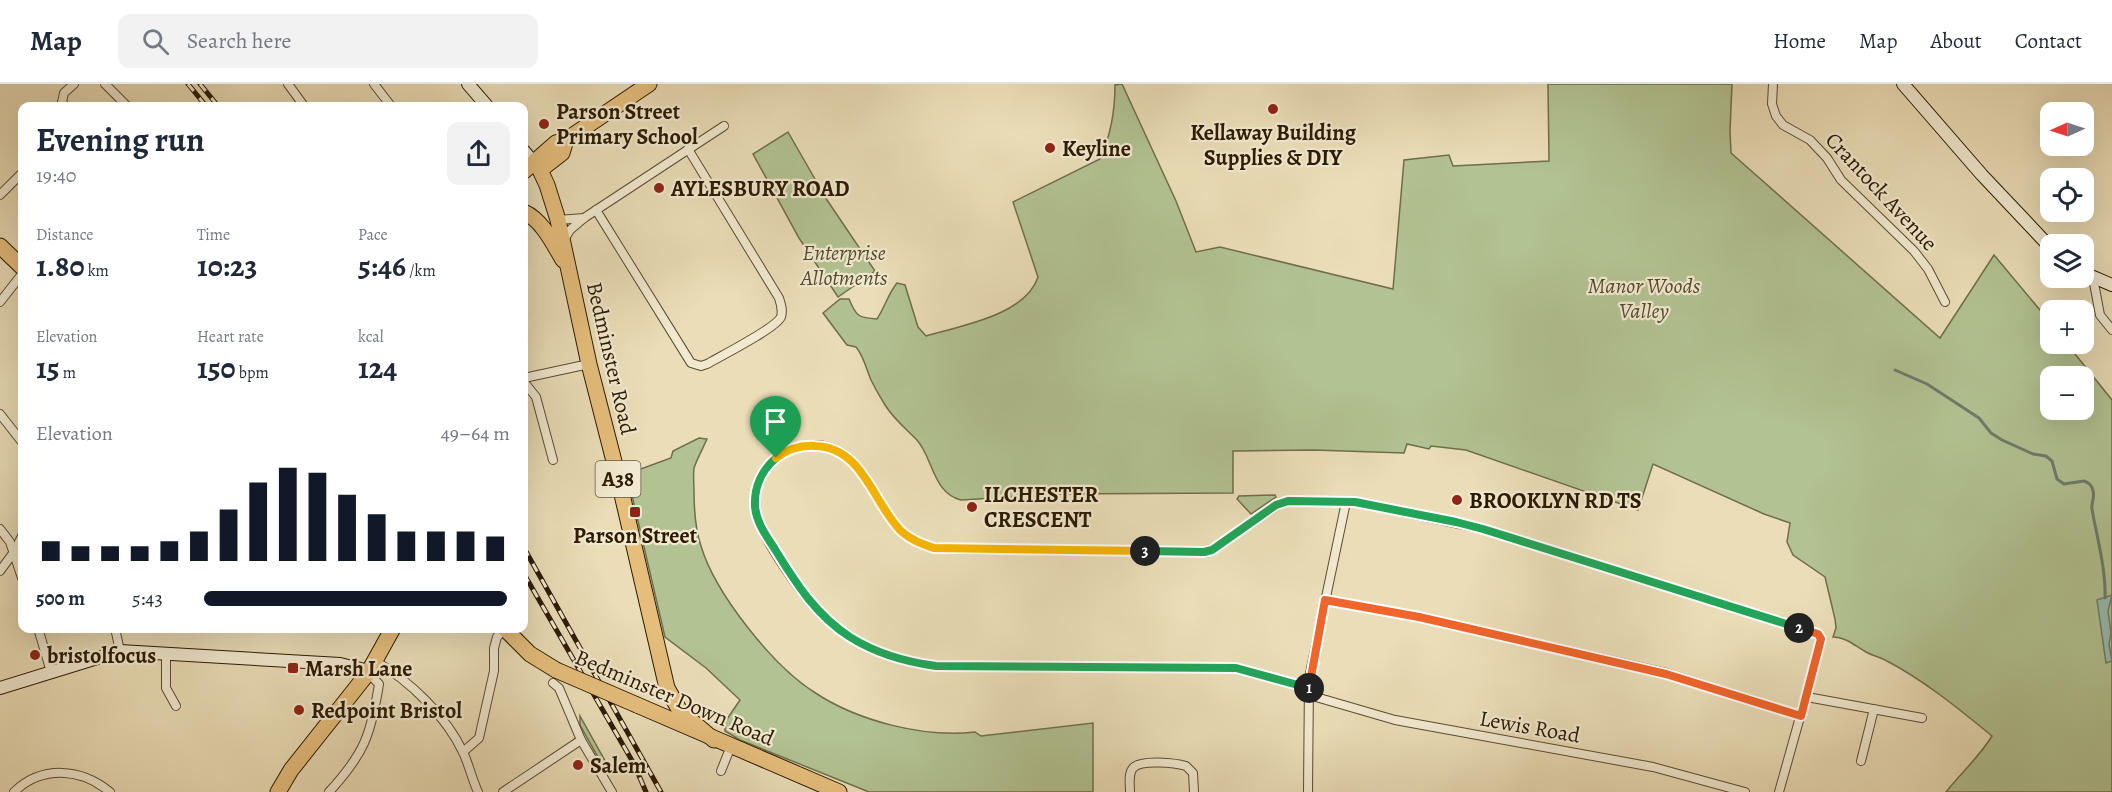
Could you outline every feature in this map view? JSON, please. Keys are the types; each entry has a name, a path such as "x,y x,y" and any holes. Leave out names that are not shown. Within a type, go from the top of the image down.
{"highway":[{"path":"530,163 562,153 566,140 649,84"},
{"name":"Bedminster Road","path":"530,163 547,185 558,220 588,364 619,483 667,688 680,711 714,740"},
{"path":"529,216 558,220"},
{"name":"A38","path":"529,216 569,271"},
{"path":"0,246 18,263"},
{"path":"278,792 291,770 371,668 390,633"},
{"name":"Bedminster Down Road","path":"508,633 555,676 638,705 838,792"},
{"path":"638,705 659,707 665,702 667,688"}],"street":[{"path":"105,84 123,102"},
{"path":"288,84 301,102"},
{"path":"374,84 388,102"},
{"path":"468,84 484,102"},
{"name":"Crantock Avenue","path":"1773,84 1772,104 1776,116 1783,125 1810,140 1827,158 1841,180 1914,250 1928,268 1946,302"},
{"path":"1903,84 1982,175 2040,236"},
{"path":"62,102 64,93 73,85"},
{"path":"563,243 570,230 584,218 724,126"},
{"path":"596,210 691,363 701,366 707,364 775,325 782,312 779,298 688,149"},
{"path":"0,195 18,177"},
{"path":"558,220 584,218"},
{"path":"2094,278 2112,285"},
{"path":"0,302 18,279"},
{"path":"2093,288 2100,315 2112,330"},
{"path":"528,379 588,364"},
{"path":"528,386 536,397 553,460"},
{"path":"0,414 18,437"},
{"path":"1309,691 1236,668 936,666 916,663 879,652 836,627 802,592 759,520 755,507 757,488 765,469 788,450 808,446 838,450 852,461 895,523 909,537 925,545 944,549 1204,552 1217,547 1282,502 1346,502 1483,529 1818,634 1821,639 1807,697 1779,792"},
{"path":"1308,792 1309,691 1346,502"},
{"path":"0,529 10,542 18,565"},
{"path":"0,571 18,544"},
{"path":"1325,600 1419,617 1666,674 1801,716"},
{"path":"39,633 51,672"},
{"path":"116,633 120,651"},
{"path":"463,752 479,738 494,671 494,648 500,633"},
{"path":"0,688 120,651 340,664 371,668 398,674 438,715 451,731 463,752 478,792"},
{"path":"166,654 166,688 176,706"},
{"path":"329,792 350,769 363,747 374,715 379,684 371,668"},
{"path":"555,676 581,740 612,792"},
{"name":"Lewis Road","path":"1309,691 1395,720 1653,767 1745,792"},
{"path":"1807,697 1922,718"},
{"path":"1862,761 1874,709"},
{"path":"503,792 581,740"},
{"path":"721,771 731,746"},
{"path":"1130,792 1132,770 1136,765 1146,763 1186,766 1192,774 1194,792"},
{"path":"14,792 34,778 61,772 83,775 110,792"}],"green space":[{"name":"Manor Woods Valley","path":"1122,84 1176,201 1196,252 1220,247 1393,289 1404,160 1449,155 1453,166 1549,161 1548,84 1732,84 1731,153 1940,338 1994,255 2040,310 2040,354 2075,354 2085,366 2040,366 2040,420 2094,420 2094,378 2112,400 2112,792 1946,792 1992,736 1915,677 1846,640 1833,637 1836,628 1835,619 1825,577 1793,555 1787,542 1790,523 1764,514 1653,464 1638,510 1466,450 1431,446 1429,449 1407,444 1404,453 1314,450 1233,451 1233,493 1057,494 1035,490 1012,497 961,500 951,496 938,482 922,446 895,419 885,405 859,351 856,347 847,345 823,313 840,299 849,299 858,315 877,319 897,283 905,285 918,327 926,336 990,317 1020,301 1031,290 1038,277 1013,202 1100,159 1112,123 1115,85"},
{"name":"Enterprise Allotments","path":"788,132 827,200 875,271 838,297 799,238 753,154"},
{"path":"699,438 707,439 694,468 695,512 699,539 708,565 732,606 747,626 763,646 798,680 814,692 850,711 870,719 913,730 975,732 981,736 1093,723 1093,792 869,792 740,740 725,731 725,722 740,700 706,668 665,637 627,474 671,458 673,451"},
{"path":"1275,495 1276,497 1251,514 1237,499 1239,496"},
{"path":"580,716 608,766 604,768 580,725"}],"water":[{"path":"2112,595 2108,611 2112,661 2106,663 2097,600"}],"waterway":[{"path":"1895,370 1927,384 1979,418 1991,433 2002,440 2033,454 2046,456 2052,461 2057,479 2064,484 2084,481 2090,484 2093,493 2092,509 2103,565 2105,598"}],"railway":[{"path":"188,84 203,102"},
{"path":"200,84 215,102"},
{"path":"528,555 661,792"},
{"path":"528,581 634,764 646,792"}],"place":[{"name":"Kellaway Building Supplies & DIY","path":"1273,109"},
{"name":"Parson Street Primary School","path":"544,124"},
{"name":"Keyline","path":"1050,148"},
{"name":"AYLESBURY ROAD","path":"659,188"},
{"name":"BROOKLYN RD TS","path":"1457,500"},
{"name":"ILCHESTER CRESCENT","path":"972,507"},
{"name":"Parson Street","path":"635,512"},
{"name":"bristolfocus","path":"35,655"},
{"name":"Marsh Lane","path":"293,668"},
{"name":"Redpoint Bristol","path":"299,710"},
{"name":"Salem","path":"578,765"}],"route":[{"path":"817,446 838,450 858,468 902,531 917,542 934,548 1204,552 1217,547 1282,502 1355,502 1483,529 1818,634 1821,642 1801,716 1666,674 1419,617 1325,600 1309,688 1236,668 973,667 916,663 879,652 850,637 825,618 796,584 765,533 755,507 756,494 763,472 776,458 798,447 817,446"}]}
